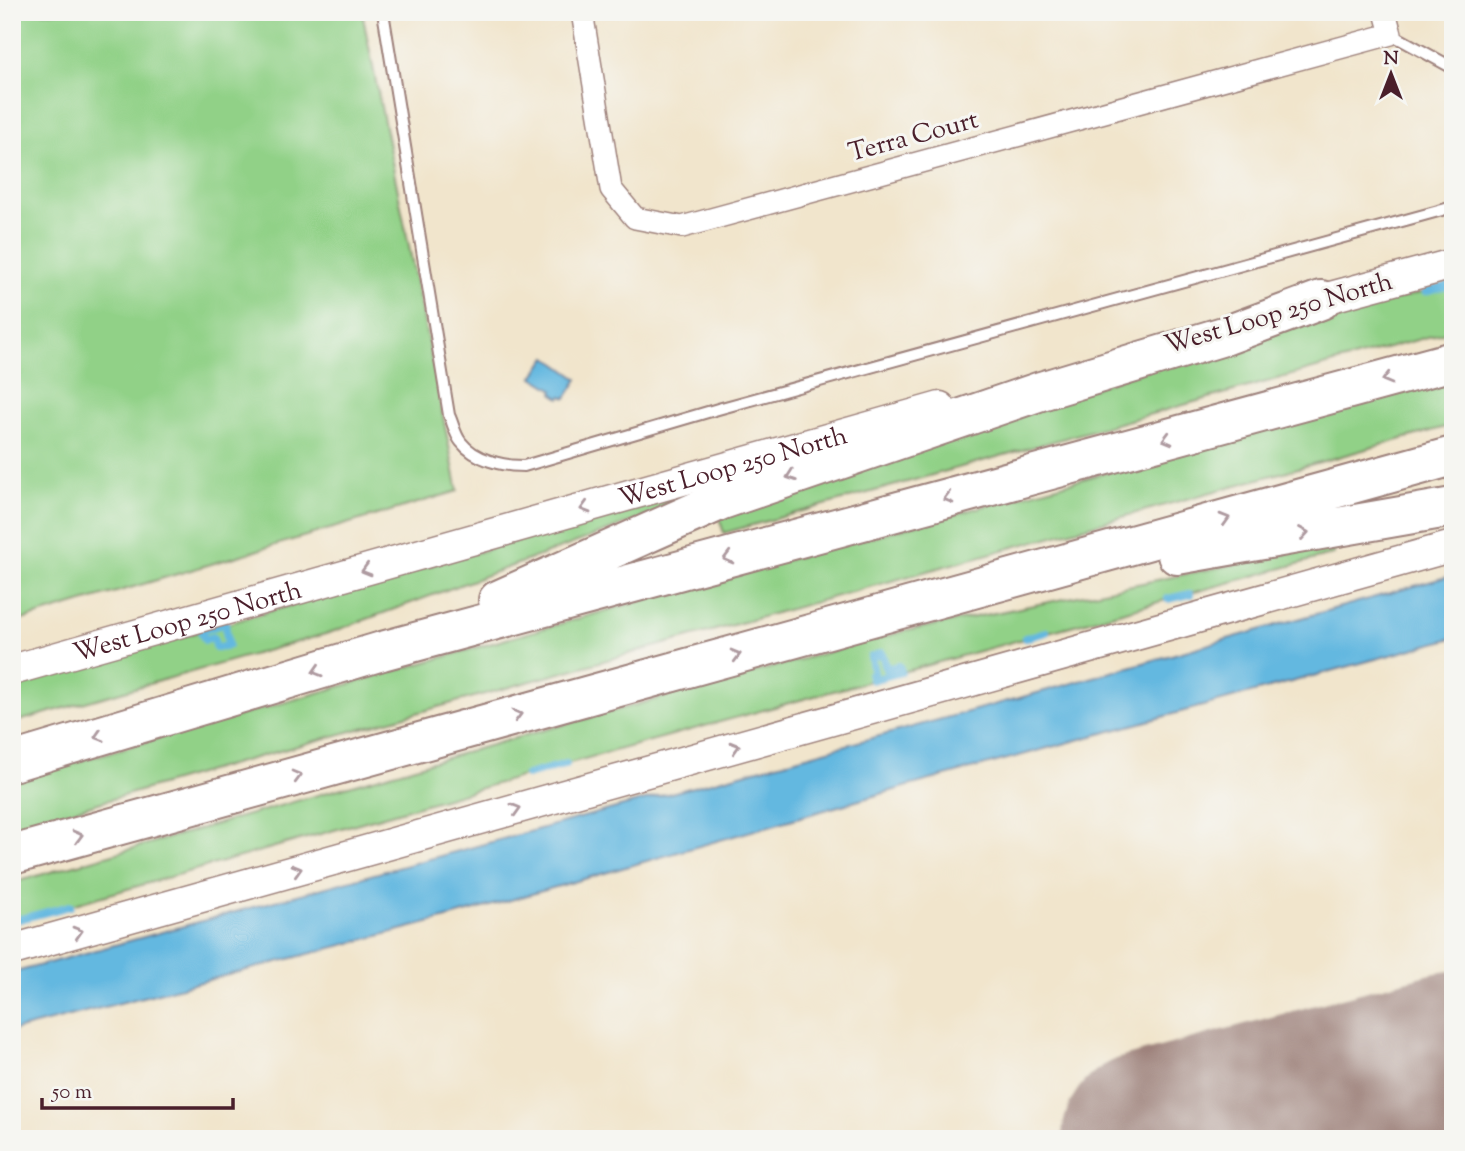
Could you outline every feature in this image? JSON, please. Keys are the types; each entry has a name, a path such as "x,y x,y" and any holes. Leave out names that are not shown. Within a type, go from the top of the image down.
{"highway":[{"path":"382,651 722,500 1041,391 1227,335 1321,300"},
{"path":"12,762 382,651 1453,361"},
{"path":"12,855 1453,456"},
{"path":"877,616 1123,565 1453,507"}],"main road":[{"name":"West Loop 250 North","path":"12,670 1453,264"},
{"path":"12,950 1453,546"}],"street":[{"name":"Terra Court","path":"582,12 611,189 635,218 682,227 1391,34"},
{"path":"1385,12 1391,34"}],"lane":[{"path":"383,12 449,415 461,442 485,460 508,466 524,466 1453,207"},
{"path":"1391,34 1453,68"}],"green space":[{"path":"12,12 362,12 458,491 12,623"},
{"path":"1453,284 1453,330 724,533 719,518 1182,357"},
{"path":"1453,378 1453,425 240,762 12,828 12,780 710,581"},
{"path":"678,495 681,504 329,633 12,723 12,685"},
{"path":"1334,544 1334,554 566,764 12,922 12,883 526,735 901,632"}],"water":[{"path":"547,357 578,379 566,398 560,398 553,393 554,390 533,377"},
{"path":"1453,575 1453,638 912,785 451,917 12,1031 12,973 1048,690"}],"waterway":[{"path":"1425,292 1448,286"},
{"path":"1168,599 1190,594"},
{"path":"225,623 228,645 216,648 213,637 205,640 201,631 225,623"},
{"path":"1025,638 1046,632"},
{"path":"882,653 886,669 899,666 901,672 872,680 871,674 874,672 871,657 882,653"},
{"path":"527,775 566,764"},
{"path":"20,919 70,906"}],"runway":[{"path":"1148,1139 1453,1057"}]}
